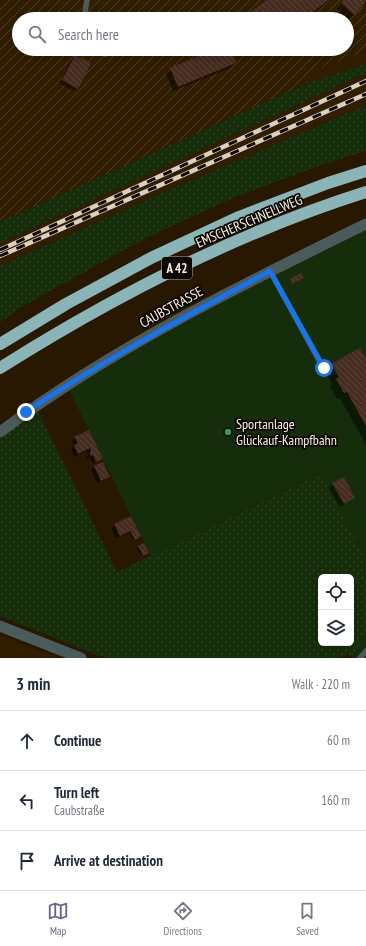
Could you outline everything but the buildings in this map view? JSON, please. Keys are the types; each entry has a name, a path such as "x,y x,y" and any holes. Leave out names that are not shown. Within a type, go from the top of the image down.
{"highway":[{"name":"EMSCHERSCHNELLWEG","path":"0,344 66,304 151,258 239,217 328,183 366,172"},
{"name":"EMSCHERSCHNELLWEG","path":"0,368 75,322 161,276 249,235 334,202 366,192"}],"street":[{"name":"CAUBSTRASSE","path":"0,432 39,404 99,366 164,328 270,271 366,224"},
{"path":"0,626 78,658"}],"lane":[{"path":"85,12 87,0"},
{"path":"270,271 324,368"},
{"path":"360,658 366,651"}],"shaded area":[{"path":"0,0 366,0 366,51 354,56 354,12 12,12 12,56 353,56 310,72 308,83 0,222"},
{"path":"366,51 366,64 308,83 309,72"},
{"path":"366,73 366,105 148,199 0,266 0,243"},
{"path":"0,635 4,637 58,658 0,658"}],"green space":[{"path":"366,64 366,73 0,243 0,222 308,83"},
{"path":"366,105 366,151 324,164 235,197 146,238 23,306 0,322 0,266 148,199"},
{"name":"Sportanlage Glückauf-Kampfbahn","path":"366,228 366,559 320,473 151,556 69,390 165,331"},
{"path":"38,411 117,572 320,473 366,559 366,636 353,657 348,654 340,658 105,658 0,616 0,439"},
{"path":"366,636 366,658 353,657"}],"railway":[{"path":"0,250 366,81"},
{"path":"0,256 366,94"}],"place":[{"name":"Sportanlage Glückauf-Kampfbahn","path":"228,432"}],"route":[{"path":"26,412 99,366 164,328 270,271 324,368"}]}
